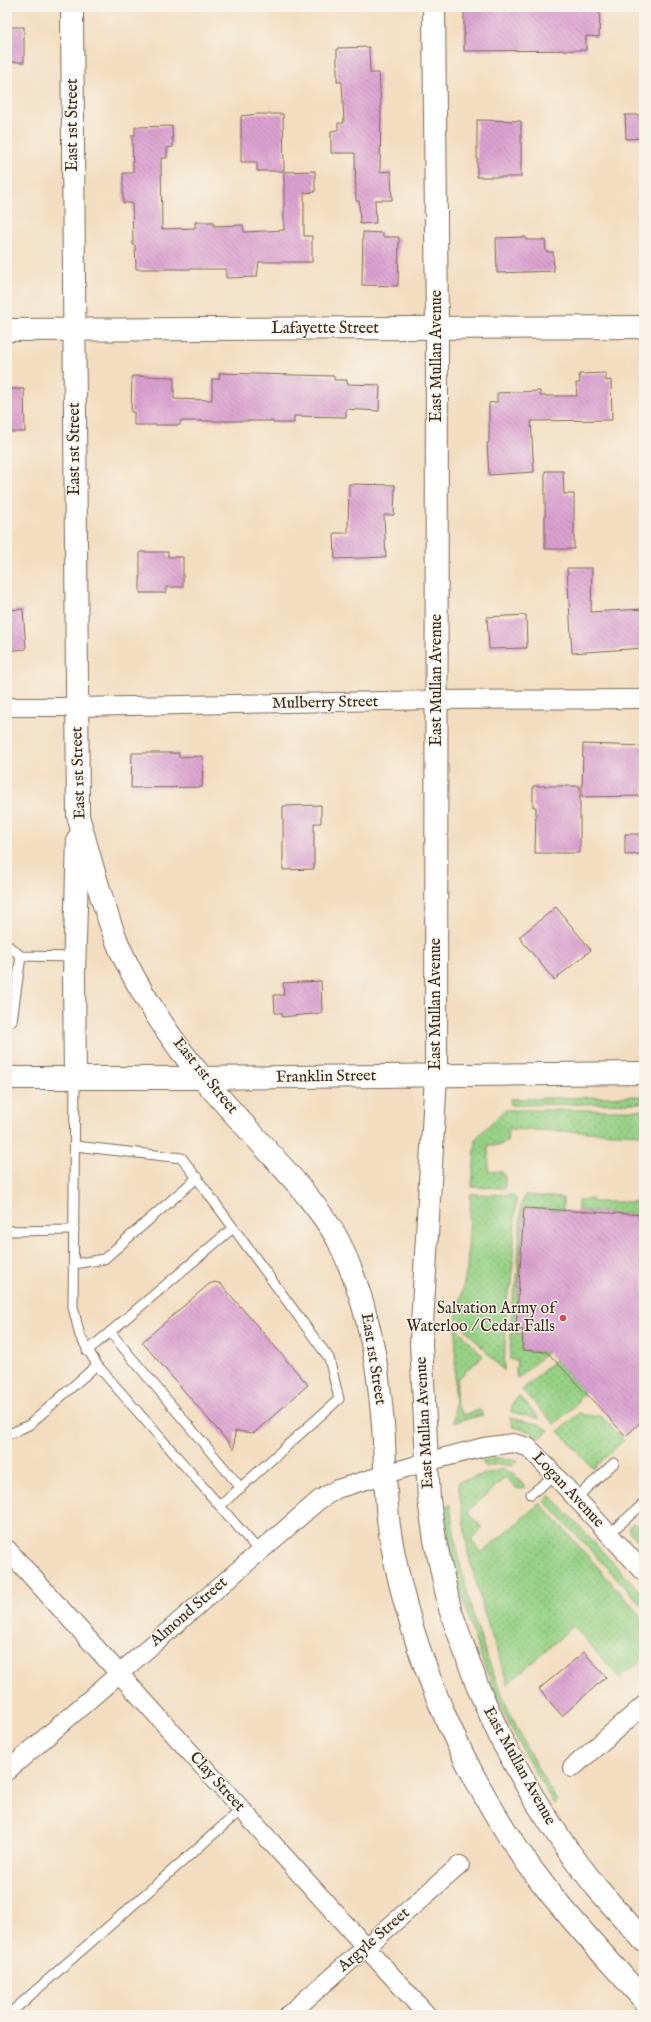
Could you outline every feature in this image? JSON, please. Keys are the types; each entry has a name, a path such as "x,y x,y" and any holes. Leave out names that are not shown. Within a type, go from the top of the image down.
{"main road":[{"name":"East 1st Street","path":"72,7 78,816 101,897 117,942 142,989 169,1031 203,1078 281,1165 320,1212 338,1240 364,1304 372,1334 383,1426 385,1476"},
{"name":"East Mullan Avenue","path":"434,7 437,328 436,1075 421,1343 429,1500 435,1540 450,1609 477,1685 502,1741 533,1797 567,1849 596,1887 644,1941"},
{"name":"Lafayette Street","path":"7,330 644,327"},
{"path":"75,1079 75,957 78,816"},
{"name":"Franklin Street","path":"7,1078 203,1078 644,1073"},
{"path":"385,1476 390,1531 408,1608 438,1700 457,1742 496,1814 544,1886 576,1926 644,2000"}],"street":[{"name":"Mulberry Street","path":"7,707 437,700 644,700"},
{"name":"Logan Avenue","path":"385,1476 426,1462 484,1447 513,1443 528,1448 555,1475 644,1572"},
{"name":"Almond Street","path":"7,1771 259,1551 325,1497 337,1490 385,1476"},
{"name":"Clay Street","path":"7,1548 427,2015"},
{"path":"572,1768 644,1706"},
{"name":"Argyle Street","path":"288,2015 460,1865"}],"lane":[{"path":"7,944 21,956 75,957"},
{"path":"7,1021 12,1021 21,956"},
{"path":"75,1079 73,1307 76,1324 87,1351 97,1365 259,1551"},
{"path":"75,1146 182,1158 198,1177 233,1228 329,1358 339,1399 220,1506"},
{"path":"74,1264 104,1259 198,1177"},
{"path":"87,1351 233,1228"},
{"path":"7,1231 74,1230"},
{"path":"110,1332 241,1488"},
{"path":"7,1435 29,1425 97,1365"},
{"path":"576,1498 614,1463"},
{"path":"531,1494 555,1475"},
{"path":"608,1534 644,1503"},
{"path":"8,2015 242,1809"}],"green space":[{"path":"644,1096 644,1103 511,1105 510,1099"},
{"path":"507,1110 644,1110 644,1134 508,1129 507,1142 500,1145 488,1145 489,1171 502,1172 505,1177 505,1188 472,1187 476,1138 502,1112"},
{"path":"471,1194 512,1195 516,1198 512,1284 507,1297 504,1371 456,1319 467,1269"},
{"path":"525,1195 563,1198 563,1210 524,1208 516,1324 511,1324 512,1299 517,1282 521,1205"},
{"path":"592,1199 592,1202 644,1202 644,1215 578,1211 578,1200"},
{"path":"456,1327 483,1356 457,1379 456,1404 464,1415 480,1410 483,1415 454,1422"},
{"path":"511,1333 523,1333 522,1350 547,1352 517,1379 517,1361 510,1359"},
{"path":"555,1360 585,1392 577,1400 579,1402 554,1424 522,1390"},
{"path":"519,1396 540,1419 511,1412 513,1402"},
{"path":"580,1412 583,1415 601,1416 624,1440 593,1469 559,1431"},
{"path":"510,1418 538,1424 549,1430 540,1438 531,1432 513,1427"},
{"path":"500,1458 518,1460 512,1466 499,1464 485,1467 482,1461"},
{"path":"502,1469 513,1473 525,1487 522,1489 516,1488 506,1477 468,1511 481,1527 481,1529 471,1540 480,1551 483,1552 540,1503 644,1619 644,1657 620,1678 573,1626 508,1684 485,1616 468,1553 458,1482"},
{"path":"550,1495 644,1596 644,1607 544,1501"},
{"path":"450,1505 464,1583 488,1659 519,1732 557,1801 554,1804 514,1734 483,1661 470,1624 459,1586 444,1506"},
{"path":"634,1523 644,1534 644,1548 629,1531 629,1527"}],"building":[{"path":"464,7 583,7 600,9 599,37 586,36 586,50 464,51"},
{"path":"7,27 24,27 24,62 7,62"},
{"path":"369,47 370,73 379,73 381,107 380,172 391,171 392,200 375,200 376,223 360,224 359,201 356,201 355,153 331,153 331,131 338,130 338,123 344,123 342,82 337,82 337,48"},
{"path":"257,114 283,114 284,171 257,171 257,162 241,162 241,116"},
{"path":"625,115 644,115 644,138 626,139"},
{"path":"477,120 521,121 521,177 477,177"},
{"path":"172,126 173,147 167,148 167,158 161,158 162,229 195,228 195,222 214,222 214,226 243,225 244,232 284,230 284,172 315,171 315,192 304,193 304,236 312,236 312,262 259,262 257,277 226,278 226,269 136,269 135,245 133,245 132,203 123,203 123,173 133,173 132,135 135,135 135,127"},
{"path":"363,232 383,233 383,237 399,237 398,286 362,285"},
{"path":"526,237 526,240 545,240 546,252 553,252 554,271 497,273 496,238"},
{"path":"220,373 334,376 334,380 347,380 347,384 380,385 379,411 346,409 346,417 294,416 294,423 273,423 273,421 180,421 180,425 134,425 134,412 131,412 132,376 174,377 174,399 212,400 212,379 219,379"},
{"path":"606,373 606,381 611,380 612,420 531,421 534,472 489,475 487,443 489,443 489,403 497,402 497,393 540,391 540,396 577,396 576,383 580,383 579,374"},
{"path":"7,389 24,389 25,432 7,432"},
{"path":"545,471 563,471 564,494 574,494 574,549 545,549"},
{"path":"349,484 395,485 394,515 384,515 386,557 335,559 334,533 348,533"},
{"path":"140,552 168,552 168,557 183,557 183,587 166,587 166,593 140,593"},
{"path":"567,568 592,568 591,612 644,609 644,648 572,653"},
{"path":"23,609 26,649 7,651 7,610"},
{"path":"526,615 527,648 489,649 487,617"},
{"path":"583,744 644,746 644,796 582,797"},
{"path":"132,753 179,753 179,757 203,756 202,787 131,788"},
{"path":"533,786 580,786 580,853 535,853 536,807 533,807"},
{"path":"321,805 321,823 314,823 314,869 283,870 283,806"},
{"path":"625,834 644,834 644,854 625,855"},
{"path":"556,907 591,950 554,980 519,937"},
{"path":"321,981 322,1013 282,1017 282,1013 275,1013 274,995 284,995 283,983"},
{"name":"Salvation Army of Waterloo / Cedar Falls","path":"524,1208 644,1215 644,1419 626,1436 547,1352 522,1350 523,1330 516,1329"},
{"path":"215,1282 221,1284 308,1385 254,1433 235,1431 234,1449 142,1342 209,1284"},
{"path":"584,1652 606,1677 562,1716 539,1689"}],"place":[{"name":"Salvation Army of Waterloo / Cedar Falls","path":"563,1318"}]}
